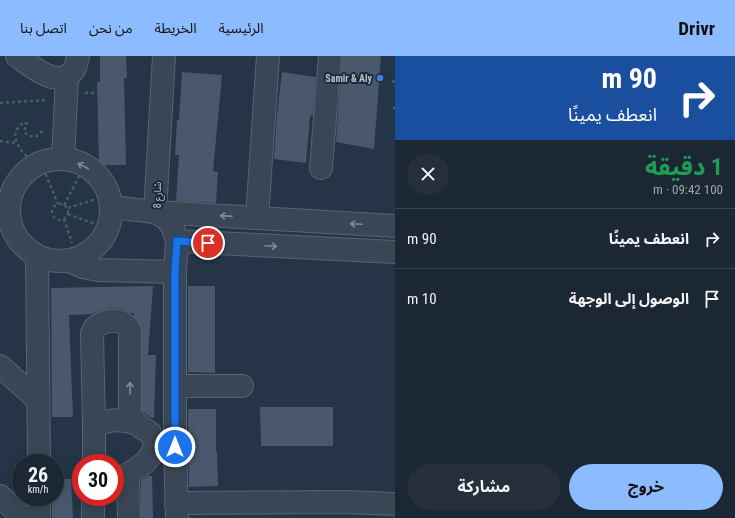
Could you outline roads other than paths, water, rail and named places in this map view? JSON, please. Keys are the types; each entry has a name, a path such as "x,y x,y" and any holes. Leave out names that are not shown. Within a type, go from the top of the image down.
{"street":[{"path":"17,56 47,76 55,78 67,76"},
{"path":"63,159 54,102 67,76 74,70 78,56"},
{"name":"شارع 8","path":"164,56 155,212 167,219 173,228 177,241 175,272 175,386 157,452 177,510"},
{"path":"257,218 268,56"},
{"path":"321,168 330,56"},
{"path":"51,159 63,159 68,159 85,165 98,176 108,190 110,201 110,222 105,236 96,247 84,256 73,259 53,261 38,256 22,244 12,228 4,209 21,176 38,164 51,159"},
{"path":"110,201 155,212 395,226"},
{"path":"177,241 395,252"},
{"path":"38,256 39,454"},
{"path":"73,259 83,267 98,270 175,272"},
{"path":"95,454 92,333 93,329 99,323 120,321 127,325 130,332 130,413 137,424"},
{"path":"0,366 38,400"},
{"path":"175,386 242,386"},
{"path":"94,427 115,419 127,420 137,424 150,433 157,452"},
{"path":"124,469 131,469 157,452"},
{"path":"128,518 128,474 138,468 157,452"},
{"path":"0,496 23,518"},
{"path":"177,510 346,502 395,504"},
{"path":"39,506 39,518"},
{"path":"93,518 94,506"}],"place":[{"name":"Samir & Aly","path":"380,78"}]}
